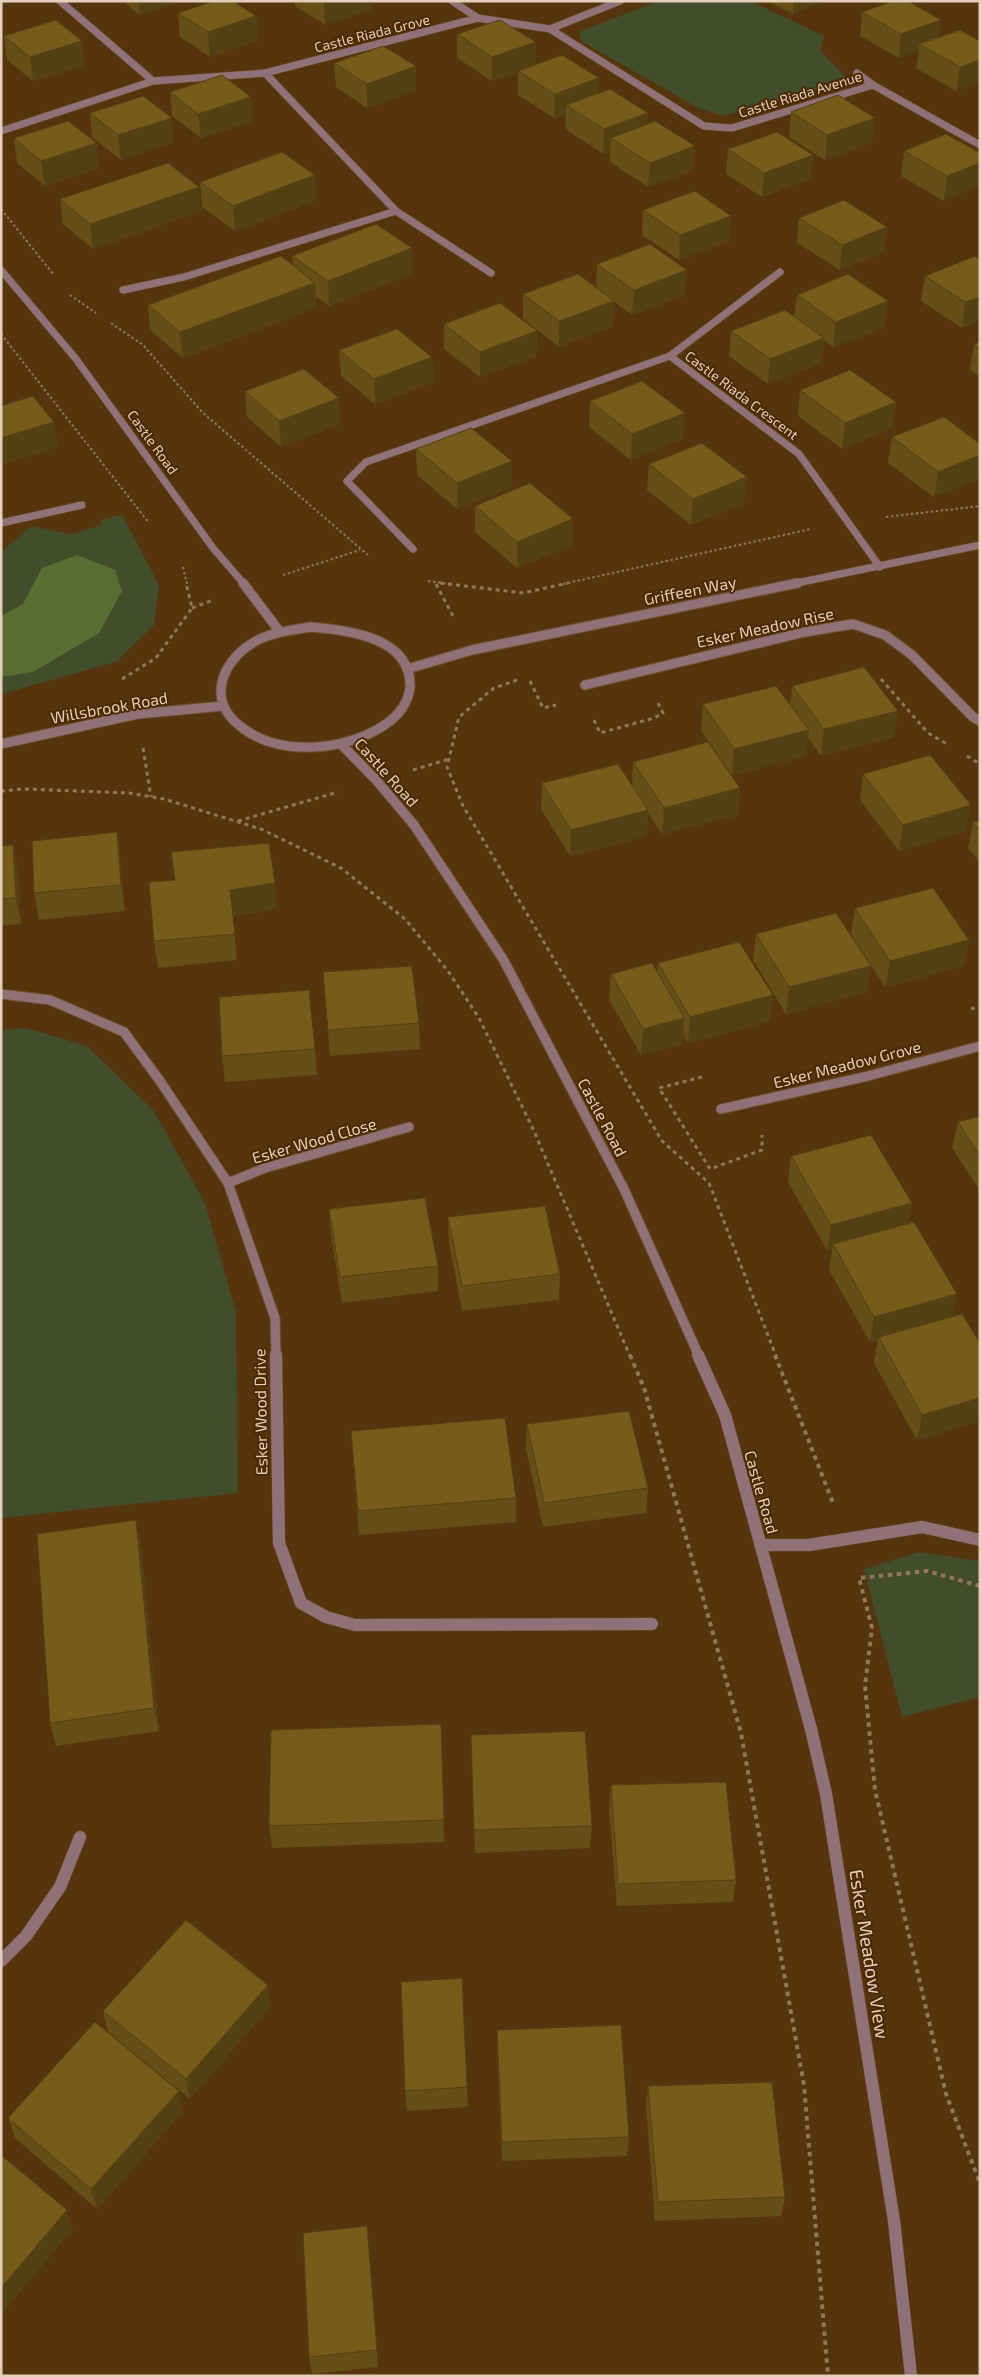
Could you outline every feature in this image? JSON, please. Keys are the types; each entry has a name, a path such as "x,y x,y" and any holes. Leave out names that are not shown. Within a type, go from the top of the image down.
{"street":[{"path":"60,1 154,81"},
{"path":"452,1 478,18"},
{"name":"Castle Riada Grove","path":"1,131 154,81 265,73 478,18 550,28 620,1"},
{"name":"Castle Riada Avenue","path":"550,28 704,126 732,128 874,85"},
{"path":"265,73 396,211 491,273"},
{"name":"Castle Riada Avenue","path":"857,73 874,85 980,145"},
{"path":"123,290 184,277 396,211"},
{"name":"Castle Road","path":"1,270 76,359 213,548 247,587 280,632"},
{"name":"Castle Riada Crescent","path":"780,272 670,356 799,454 880,567"},
{"path":"413,549 347,481 366,462 670,356"},
{"path":"1,523 82,505"},
{"name":"Griffeen Way","path":"407,669 472,650 980,545"},
{"name":"Esker Meadow Rise","path":"585,685 805,632 853,624 885,634 912,655 973,717 980,721"},
{"path":"311,627 343,629 371,637 393,651 407,669 411,686 405,705 390,722 369,735 341,744 312,747 282,744 255,736 235,722 223,706 219,688 224,670 237,654 256,641 280,632 311,627"},
{"name":"Willsbrook Road","path":"1,744 138,714 223,706"},
{"name":"Castle Road","path":"341,744 377,781 414,825 503,959 620,1180 725,1415 762,1545"},
{"name":"Esker Wood Drive","path":"1,994 50,1000 124,1032 160,1081 228,1183 275,1318 279,1543 301,1603 326,1617 355,1626 652,1624"},
{"name":"Esker Meadow Grove","path":"721,1109 868,1076 980,1046"},
{"name":"Esker Wood Close","path":"228,1183 265,1168 409,1128"},
{"path":"762,1545 809,1544 922,1527 980,1540"},
{"name":"Esker Meadow View","path":"762,1545 812,1729 826,1794 894,2221 911,2376"},
{"path":"1,1961 26,1936 60,1886 80,1837"}],"path":[{"path":"1,209 59,281"},
{"path":"65,288 71,296 103,317"},
{"path":"111,323 143,345 203,413 373,559"},
{"path":"1,334 152,527"},
{"path":"427,581 524,594 666,560 848,521 980,506"},
{"path":"117,682 156,658 192,608 182,566"},
{"path":"879,677 928,734 954,748"},
{"path":"530,681 543,708 561,704"},
{"path":"494,688 459,717 447,768 463,806 662,1141 709,1183 836,1511"},
{"path":"591,716 600,733 654,718 663,712 656,701"},
{"path":"963,754 980,764"},
{"path":"1,792 24,789 129,793 164,799 261,829 340,868 405,919 448,971 479,1018 534,1131 644,1388 741,1733 804,2085 828,2376"},
{"path":"980,1586 927,1571 859,1578 872,1628 865,1686 876,1790 946,2094 980,2183"}],"green space":[{"path":"658,1 750,1 824,36 820,51 845,76 847,82 723,116 700,109 581,41 579,32"},
{"path":"122,515 159,585 154,625 116,662 1,694 1,552 31,526 72,534 102,525 100,520"},
{"path":"77,555 115,570 122,591 99,633 33,672 1,677 1,616 23,604 42,568"},
{"path":"26,1028 87,1046 154,1111 205,1203 236,1312 238,1493 1,1518 1,1030"},
{"path":"919,1552 980,1561 980,1697 902,1717 864,1569"}],"building":[{"path":"214,1 233,1 256,16 208,32 178,13"},
{"path":"893,1 908,1 941,20 901,34 862,12"},
{"path":"56,20 82,41 30,57 4,36"},
{"path":"500,20 536,42 492,57 457,34"},
{"path":"960,30 980,41 980,60 960,67 919,44"},
{"path":"383,46 416,66 367,84 334,63"},
{"path":"562,55 599,78 555,94 518,71"},
{"path":"222,75 251,97 198,114 170,92"},
{"path":"610,89 648,113 604,129 566,105"},
{"path":"838,95 875,118 827,135 791,112"},
{"path":"143,96 172,118 118,135 90,113"},
{"path":"68,121 97,143 41,161 14,138"},
{"path":"655,121 695,146 650,163 611,138"},
{"path":"777,132 813,155 764,173 728,149"},
{"path":"946,134 980,153 980,163 947,176 904,151"},
{"path":"282,152 315,175 233,206 200,182"},
{"path":"168,163 199,187 90,224 60,199"},
{"path":"695,191 731,216 680,235 643,210"},
{"path":"844,200 887,227 842,245 799,218"},
{"path":"376,224 412,248 328,281 292,256"},
{"path":"650,244 687,270 634,290 597,264"},
{"path":"281,256 315,283 180,332 148,305"},
{"path":"975,256 980,259 980,297 965,302 925,276"},
{"path":"578,274 614,301 559,321 523,294"},
{"path":"848,274 888,301 836,322 797,295"},
{"path":"500,303 537,331 480,352 444,324"},
{"path":"785,310 824,338 770,359 731,331"},
{"path":"397,329 432,357 374,379 339,350"},
{"path":"980,342 980,349 974,344"},
{"path":"304,369 339,398 279,421 245,391"},
{"path":"850,370 896,402 845,423 800,390"},
{"path":"642,381 685,413 632,434 590,401"},
{"path":"33,396 54,422 1,438 1,406"},
{"path":"944,417 980,444 980,455 938,472 892,437"},
{"path":"471,428 512,461 457,483 416,449"},
{"path":"702,443 747,477 693,499 649,464"},
{"path":"530,483 573,519 517,542 475,506"},
{"path":"864,667 898,711 824,729 792,686"},
{"path":"776,686 809,730 734,749 703,704"},
{"path":"708,742 740,788 664,808 633,762"},
{"path":"930,755 971,805 903,825 863,774"},
{"path":"618,764 648,810 571,830 542,783"},
{"path":"980,820 980,831 973,822"},
{"path":"117,832 121,885 34,893 32,841"},
{"path":"269,843 275,883 230,890 235,934 154,941 149,882 175,880 171,852"},
{"path":"13,845 16,898 1,899 1,846"},
{"path":"933,888 969,940 890,961 855,908"},
{"path":"836,913 871,966 789,987 756,934"},
{"path":"739,942 773,995 690,1017 658,963"},
{"path":"652,963 684,1018 643,1029 611,974"},
{"path":"412,966 419,1023 328,1030 323,972"},
{"path":"309,990 315,1049 222,1056 219,997"},
{"path":"980,1116 980,1156 958,1122"},
{"path":"871,1135 912,1203 831,1225 791,1156"},
{"path":"425,1198 438,1266 340,1277 329,1209"},
{"path":"545,1206 560,1274 462,1286 448,1217"},
{"path":"914,1222 957,1294 874,1317 833,1244"},
{"path":"962,1314 980,1343 980,1398 922,1415 879,1337"},
{"path":"629,1411 648,1488 544,1503 527,1424"},
{"path":"505,1418 516,1498 358,1511 351,1431"},
{"path":"136,1520 154,1708 50,1723 37,1534"},
{"path":"441,1724 444,1820 269,1826 271,1730"},
{"path":"585,1731 592,1826 474,1830 471,1735"},
{"path":"726,1782 736,1880 618,1884 611,1785"},
{"path":"186,1920 268,1985 186,2079 103,2011"},
{"path":"462,1978 467,2087 405,2091 401,1982"},
{"path":"95,2022 179,2091 91,2189 8,2118"},
{"path":"621,2025 629,2137 502,2142 497,2030"},
{"path":"772,2082 785,2197 658,2202 648,2086"},
{"path":"1,2155 67,2210 1,2288"},
{"path":"367,2226 377,2350 309,2357 303,2233"}]}
